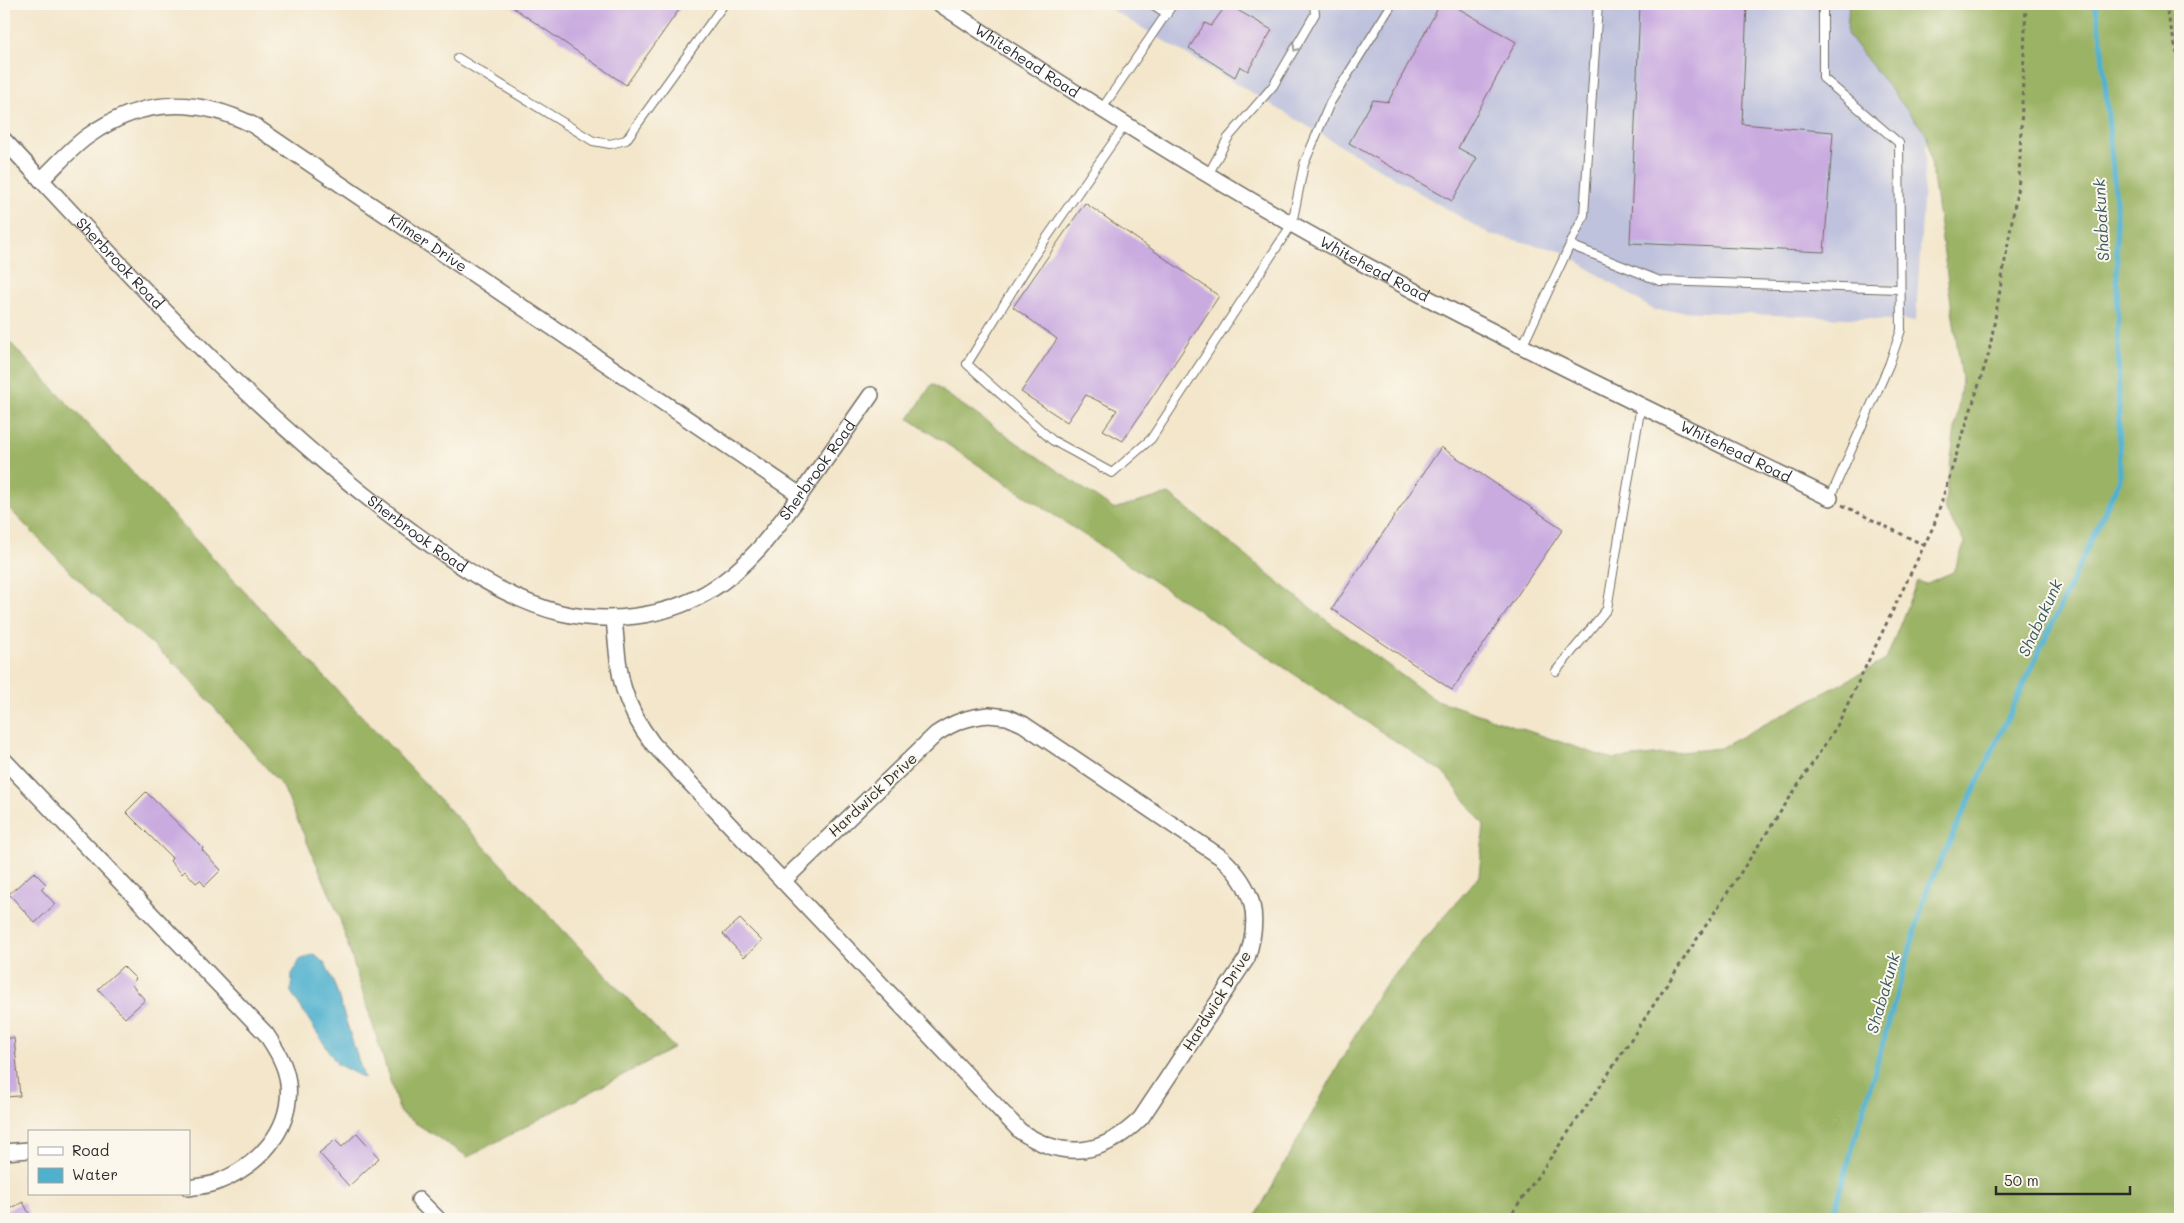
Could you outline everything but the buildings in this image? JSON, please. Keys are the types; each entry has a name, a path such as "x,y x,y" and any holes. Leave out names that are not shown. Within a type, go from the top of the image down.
{"street":[{"name":"Whitehead Road","path":"940,4 1125,125 1208,176 1367,266 1522,347 1830,498"},
{"name":"Kilmer Drive","path":"41,180 87,137 111,122 134,112 157,107 183,105 209,108 234,116 254,125 800,495"},
{"name":"Sherbrook Road","path":"4,140 192,342 304,446 375,504 449,558 486,582 560,613 614,618 645,615 676,606 705,593 732,576 755,554 800,495 871,395"},
{"name":"Hardwick Drive","path":"614,618 619,676 627,702 639,725 654,744 783,881 1020,1131 1035,1141 1053,1148 1089,1149 1109,1143 1127,1132 1141,1118 1248,958 1254,939 1255,919 1252,901 1236,871 1222,858 1023,724 1007,718 989,715 970,717 953,723 936,734 783,881"},
{"path":"4,760 266,1034 280,1057 288,1082 287,1103 282,1125 272,1142 259,1157 239,1172 214,1184 190,1188"},
{"path":"4,1152 28,1150"},
{"path":"419,1200 438,1219"}],"lane":[{"path":"458,58 593,141 610,144 626,140 724,4"},
{"path":"1152,4 1166,14"},
{"path":"1102,110 1174,4"},
{"path":"1208,176 1228,138 1273,86 1315,14 1314,4"},
{"path":"1125,125 1034,256 967,364 1052,440 1112,474 1151,439 1292,224 1304,164 1330,103 1392,4"},
{"path":"1522,347 1584,215 1598,4"},
{"path":"1823,4 1823,78 1899,143 1899,290 1901,330 1889,365 1830,498"},
{"path":"1570,245 1660,280 1899,290"},
{"path":"1556,671 1607,609 1641,405"}],"path":[{"path":"1508,1219 1597,1092 1837,726 1934,524 1989,353 2019,180 2026,4"},
{"path":"2165,4 2180,65"},
{"path":"1830,498 1924,545"}],"shaded area":[{"path":"1102,4 1849,4 1847,34 1927,135 1916,321 1654,310 1561,251 1489,234"}],"green space":[{"path":"1849,4 2180,4 2180,1219 1254,1219 1378,994 1479,876 1484,825 1445,774 909,419 932,384 1113,509 1169,494 1322,617 1434,699 1615,759 1720,748 1886,660 1917,581 1925,584 1953,572 1965,543 1944,508 1962,379 1927,135 1847,34"},
{"path":"4,336 674,1048 468,1157 400,1113 338,913 283,787 181,669 88,590 4,503"}],"water":[{"path":"314,954 326,965 335,986 364,1078 337,1064 291,992 292,974 300,960"}],"waterway":[{"name":"Shabakunk","path":"1832,1219 1927,890 2120,479 2116,202 2100,30 2095,4"}]}
